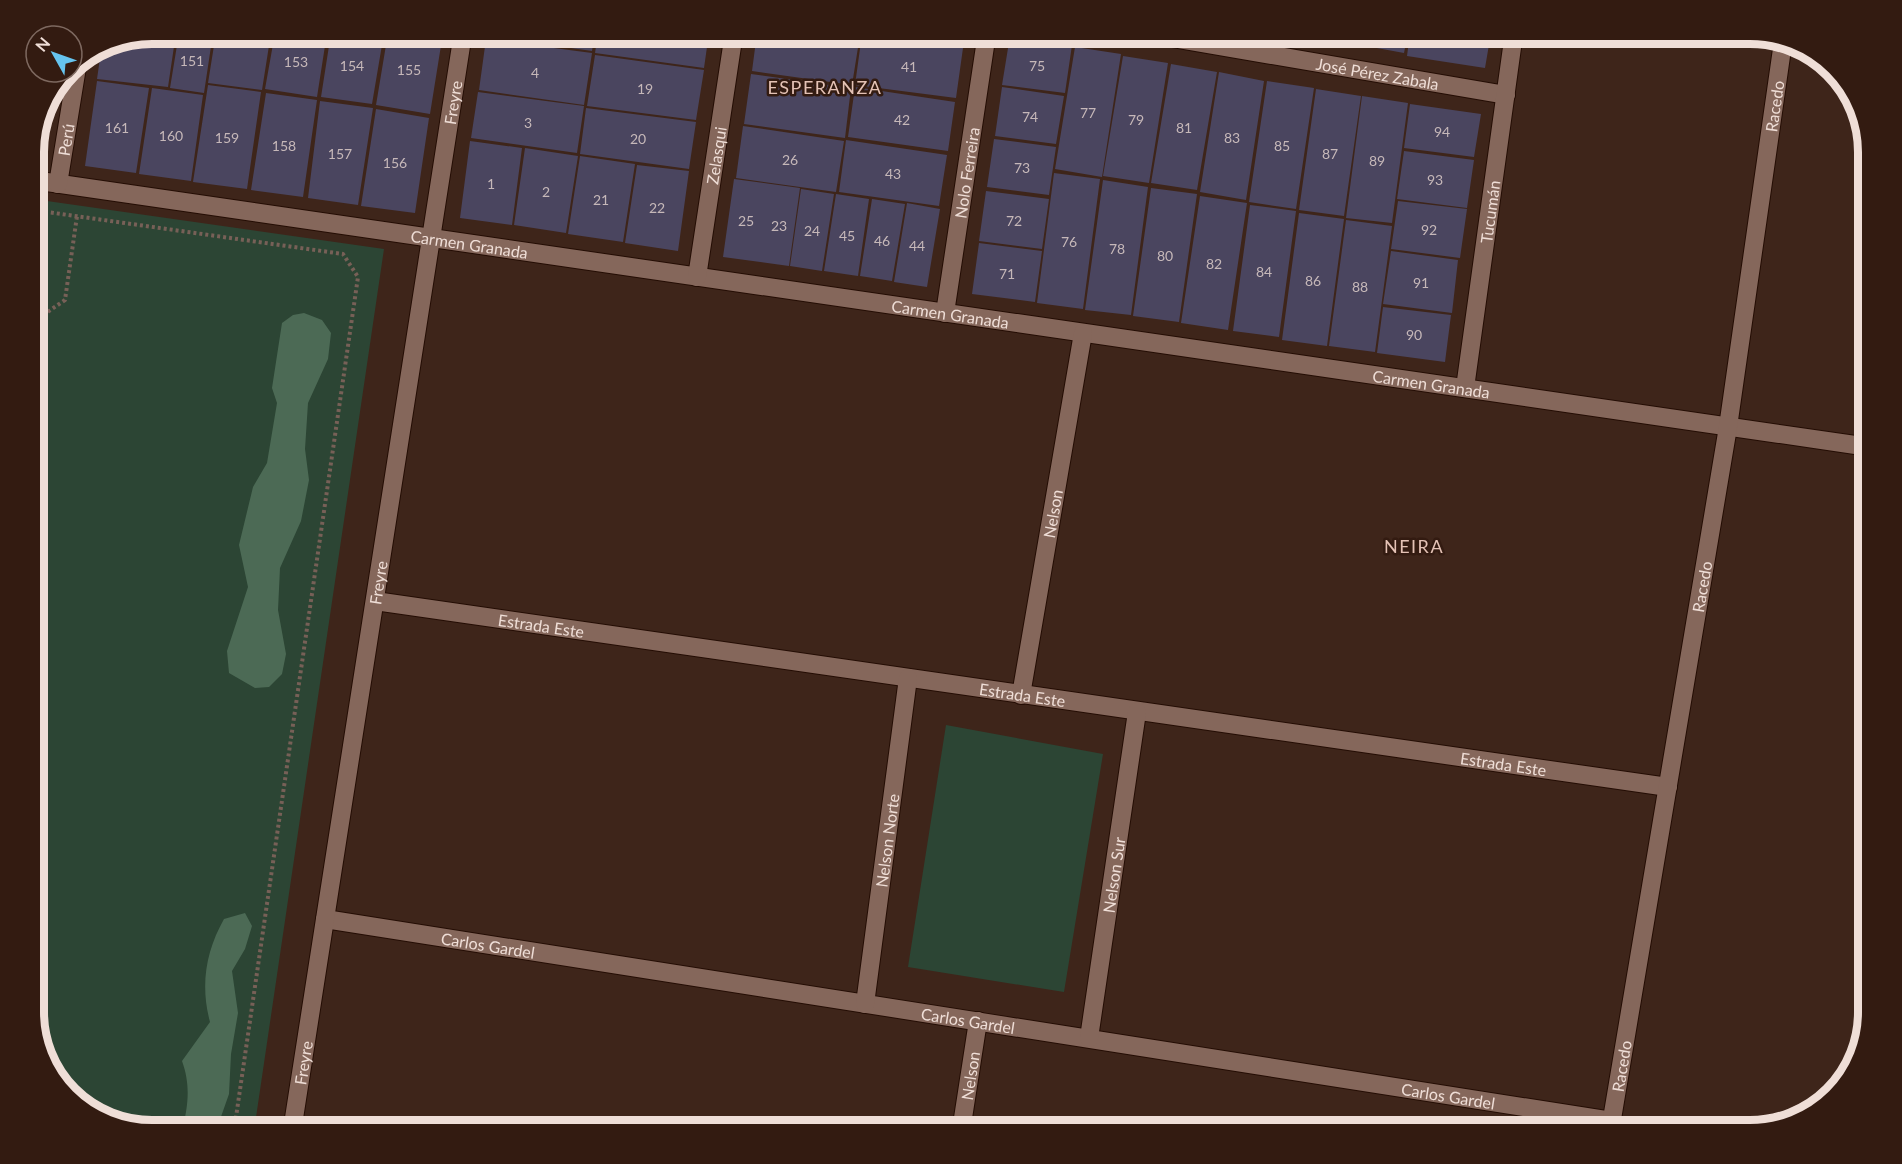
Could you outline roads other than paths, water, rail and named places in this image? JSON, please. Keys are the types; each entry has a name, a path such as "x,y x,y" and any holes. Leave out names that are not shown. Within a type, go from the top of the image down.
{"street":[{"name":"Freyre","path":"294,1120 461,44"},
{"name":"Zelasqui","path":"697,276 732,44"},
{"name":"Nolo Ferreira","path":"945,313 985,44"},
{"name":"José Pérez Zabala","path":"1207,44 1506,95"},
{"name":"Tucumán","path":"1464,388 1513,44"},
{"name":"Racedo","path":"1612,1120 1728,427 1782,48"},
{"name":"Perú","path":"58,184 74,84"},
{"name":"Carmen Granada","path":"44,182 1858,445"},
{"name":"Nelson","path":"1021,694 1083,333"},
{"name":"Estrada Este","path":"375,601 1668,787"},
{"name":"Nelson Norte","path":"865,1004 908,678"},
{"name":"Nelson Sur","path":"1089,1038 1137,712"},
{"name":"Carlos Gardel","path":"325,919 1089,1038 1575,1120"},
{"name":"Nelson","path":"963,1120 978,1021"}],"district":[{"name":"ESPERANZA","path":"825,87"},
{"name":"NEIRA","path":"1414,546"}]}
